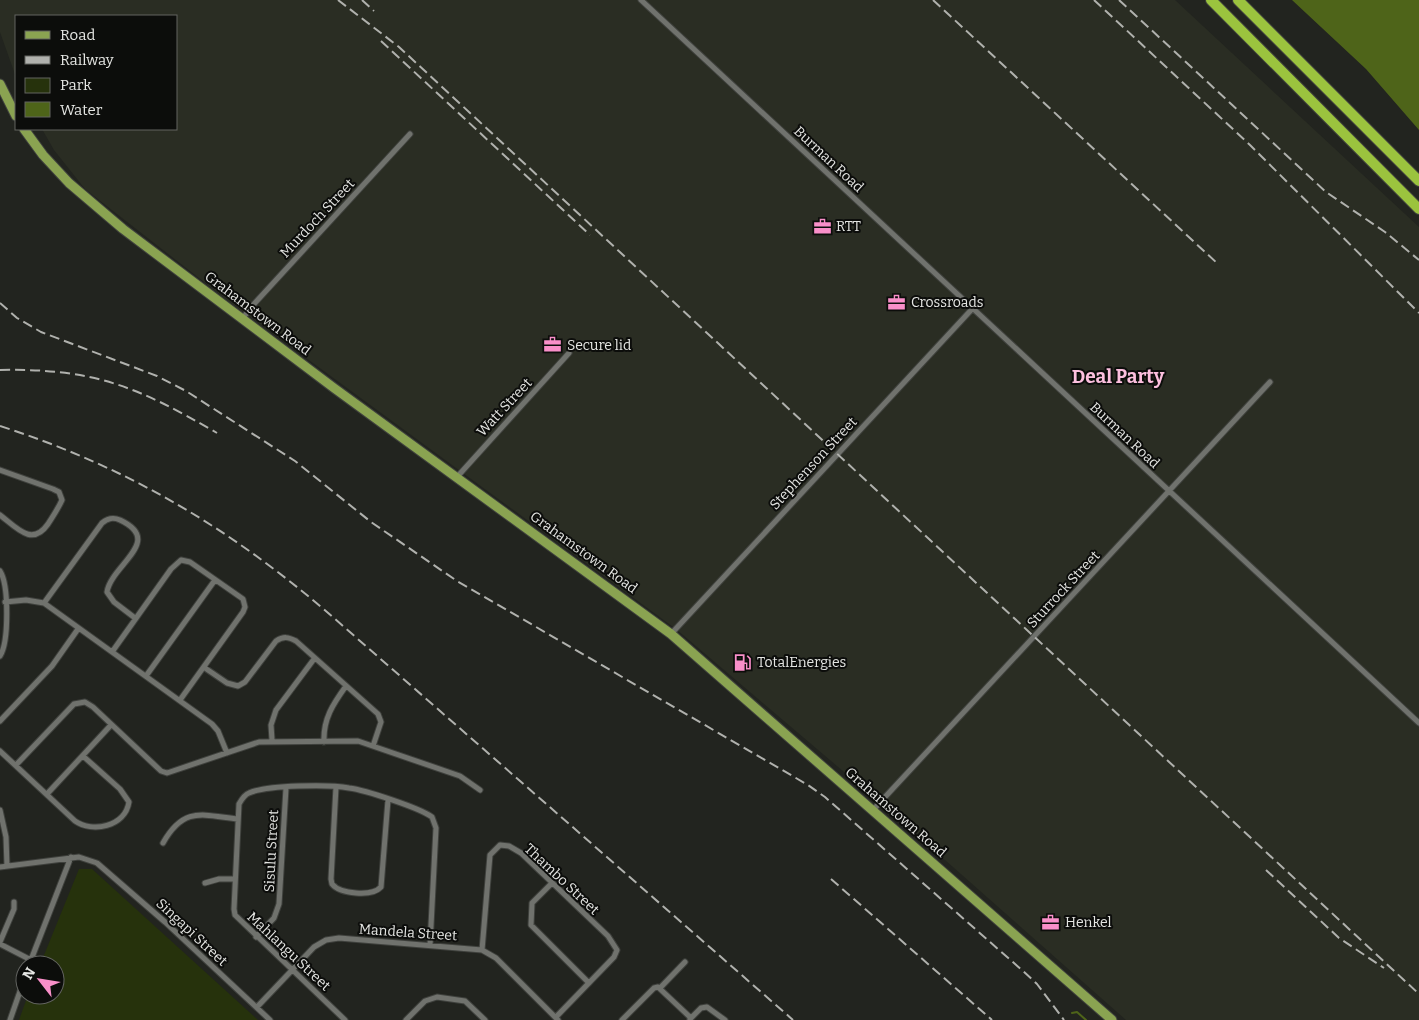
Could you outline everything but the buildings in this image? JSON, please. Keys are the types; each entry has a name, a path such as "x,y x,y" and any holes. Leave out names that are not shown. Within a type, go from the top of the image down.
{"highway":[{"path":"1211,0 1419,208"},
{"path":"1238,0 1419,181"}],"main road":[{"path":"0,84 15,114"},
{"name":"Grahamstown Road","path":"25,130 54,167 88,200 242,319 671,634 1112,1020"}],"street":[{"name":"Burman Road","path":"640,0 1419,722"},
{"name":"Murdoch Street","path":"242,319 410,134"},
{"name":"Stephenson Street","path":"671,634 973,308"},
{"name":"Watt Street","path":"457,477 570,353"},
{"name":"Sturrock Street","path":"873,810 1270,382"},
{"path":"0,478 2,470 60,492 62,500 43,531 37,535 29,536 0,515"},
{"path":"44,603 102,523 106,519 116,519 136,531 138,538 136,547 113,577 107,592 114,602 136,618"},
{"path":"112,652 174,566 181,560 190,562 243,599 245,607 205,668 180,700"},
{"path":"0,571 5,584 5,639 0,656"},
{"path":"146,676 215,580"},
{"path":"5,602 26,600 44,603 216,728 227,753"},
{"path":"0,721 52,666 78,629"},
{"path":"205,668 227,683 238,686 245,682 269,647 284,637 296,641 314,659 373,708 380,718 380,728 373,746"},
{"path":"272,740 271,725 276,710 314,659"},
{"path":"324,742 325,722 328,713 346,686"},
{"path":"16,765 77,702 89,704 160,771 167,774 253,743 272,740 358,741 460,776 480,790"},
{"path":"46,794 111,725"},
{"path":"0,751 75,821 90,828 106,826 124,813 129,806 127,798 83,756"},
{"name":"Mahlangu Street","path":"345,1020 235,915 239,804 247,793 276,787 336,787 361,790 428,814 436,824 430,945"},
{"path":"336,787 331,879 332,884 340,890 372,892 381,888 388,800"},
{"name":"Sisulu Street","path":"256,937 274,918 279,904 286,788"},
{"path":"0,810 7,866"},
{"path":"163,843 173,827 187,816 238,819"},
{"name":"Thambo Street","path":"482,950 490,855 495,848 509,846 521,853 615,945 617,950 614,957 557,1019"},
{"name":"Singapi Street","path":"71,858 84,857 97,863 270,1020"},
{"path":"0,867 71,858 33,955"},
{"path":"205,883 219,879 235,879"},
{"path":"552,883 532,903 531,925 589,983"},
{"path":"14,902 14,909 0,943 19,955"},
{"name":"Mandela Street","path":"257,1008 314,947 330,939 482,950 496,958 557,1019"},
{"path":"660,988 685,962"},
{"path":"622,1020 654,988 660,988 690,1019 701,1008 707,1007 725,1020"},
{"path":"410,1019 428,999 444,998 465,1001 485,1020"},
{"path":"10,1020 15,1005"}],"shaded area":[{"path":"0,0 1175,0 1419,227 1419,1020 1126,1020 884,806 676,629 231,303 85,189 54,150 43,130 178,130 178,15 15,15 15,74 0,32"}],"green space":[{"path":"79,869 92,869 258,1020 19,1020 24,1005 65,1005 65,955 44,955"}],"water":[{"path":"1292,0 1419,0 1419,130 1366,69"}],"waterway":[{"path":"1072,1013 1077,1012 1086,1020"}],"railway":[{"path":"338,0 399,47 1419,994"},
{"path":"362,0 374,11"},
{"path":"933,0 1218,264"},
{"path":"1094,0 1250,145 1419,313"},
{"path":"1119,0 1326,192 1385,232 1419,260"},
{"path":"381,41 590,235"},
{"path":"0,303 17,318 41,332 157,376 186,391 295,461 371,522 457,581 808,785 825,797 1023,971 1037,984 1064,1020"},
{"path":"0,370 33,370 62,373 89,377 114,384 163,403 217,433"},
{"path":"0,426 46,442 132,480 213,526 290,581 793,1020"},
{"path":"1266,870 1339,938 1384,968"},
{"path":"831,879 992,1020"}],"place":[{"name":"RTT","path":"822,226"},
{"name":"Crossroads","path":"897,302"},
{"name":"Secure lid","path":"553,345"},
{"name":"TotalEnergies","path":"743,662"},
{"name":"Henkel","path":"1051,922"}],"district":[{"name":"Deal Party","path":"1118,376"}]}
